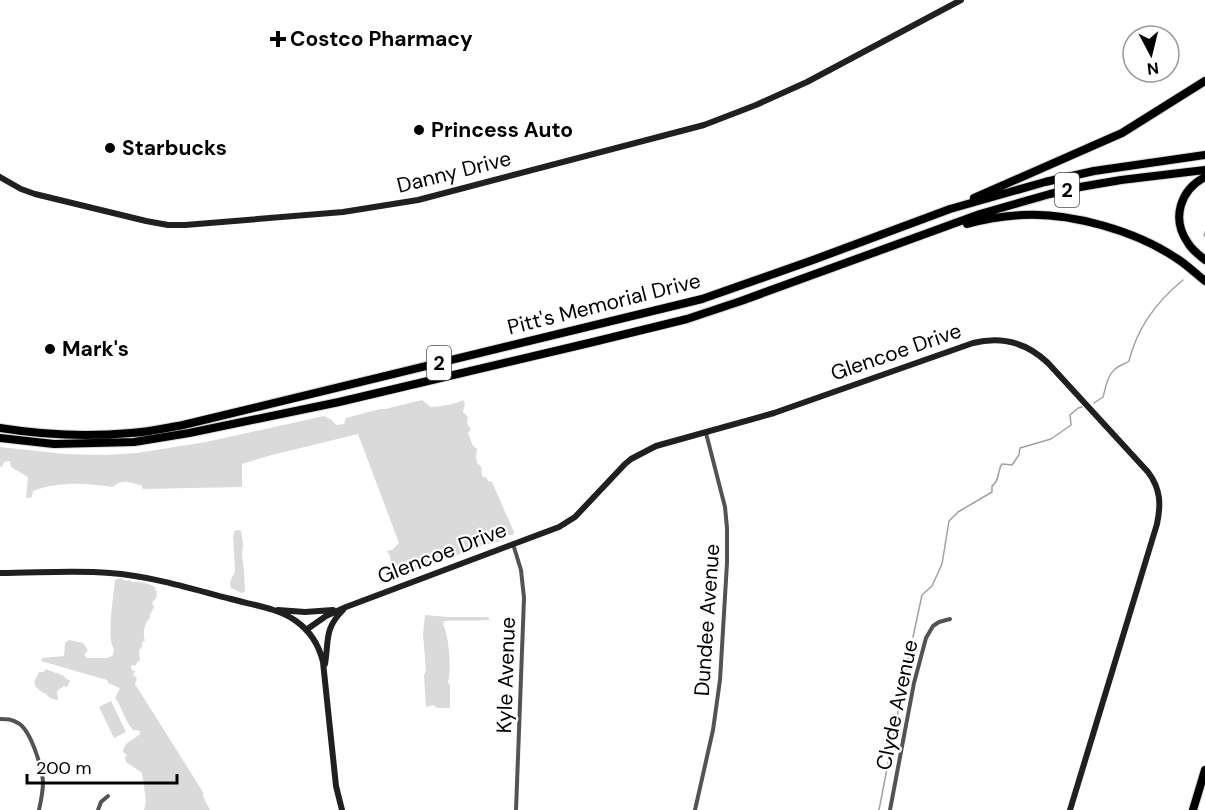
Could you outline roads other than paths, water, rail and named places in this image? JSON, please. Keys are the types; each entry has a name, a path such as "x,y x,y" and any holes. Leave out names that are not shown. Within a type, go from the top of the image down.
{"highway":[{"path":"950,208 1122,133 1205,81"},
{"name":"Pitt's Memorial Drive","path":"0,428 58,434 132,433 183,425 250,410 702,299 950,208 1045,182 1094,171 1205,155"},
{"name":"Pitt's Memorial Drive","path":"0,438 54,444 134,442 189,434 339,402 687,319 1019,202 1080,187 1205,170"},
{"path":"1205,177 1186,192 1179,218 1180,227 1188,243 1205,260"},
{"path":"933,231 984,220 1024,215 1063,217 1100,224 1140,238 1176,257 1205,281"},
{"path":"1193,810 1205,770"}],"street":[{"name":"Danny Drive","path":"0,177 35,194 146,221 176,225 343,213 418,200 704,125 807,82 961,0"},
{"name":"Glencoe Drive","path":"306,630 326,616 346,607 568,522 625,464 656,446 780,411 979,341 1002,340 1018,344 1048,363 1148,472 1156,484 1160,500 1157,524 1070,810"},
{"name":"Dundee Avenue","path":"695,810 720,680 727,554 725,507 706,433"},
{"name":"Kyle Avenue","path":"513,543 521,570 524,602 516,810"},
{"path":"0,573 79,571 113,573 184,587 289,617 306,630 318,648 324,668 336,786 342,810"},
{"path":"270,610 309,612 346,607"},
{"path":"324,668 330,630 346,607"},
{"name":"Clyde Avenue","path":"890,810 914,683 925,641 933,626 950,619"},
{"path":"0,719 16,721 28,733 42,774 43,789 39,810"},
{"path":"98,810 101,802 108,796"}],"waterway":[{"path":"1204,236 1205,232"},
{"path":"1094,403 1103,397 1112,372 1129,361 1137,338 1149,316 1164,297 1183,280"},
{"path":"913,637 922,595 932,586 942,564 949,521 958,512 992,492 992,486 1002,464 1012,465 1019,455 1020,448 1051,439 1071,425 1070,415 1082,407"},
{"path":"879,810 911,645"}],"place":[{"name":"Costco Pharmacy","path":"278,39"},
{"name":"Princess Auto","path":"419,130"},
{"name":"Starbucks","path":"110,148"},
{"name":"Mark's","path":"50,349"}]}
